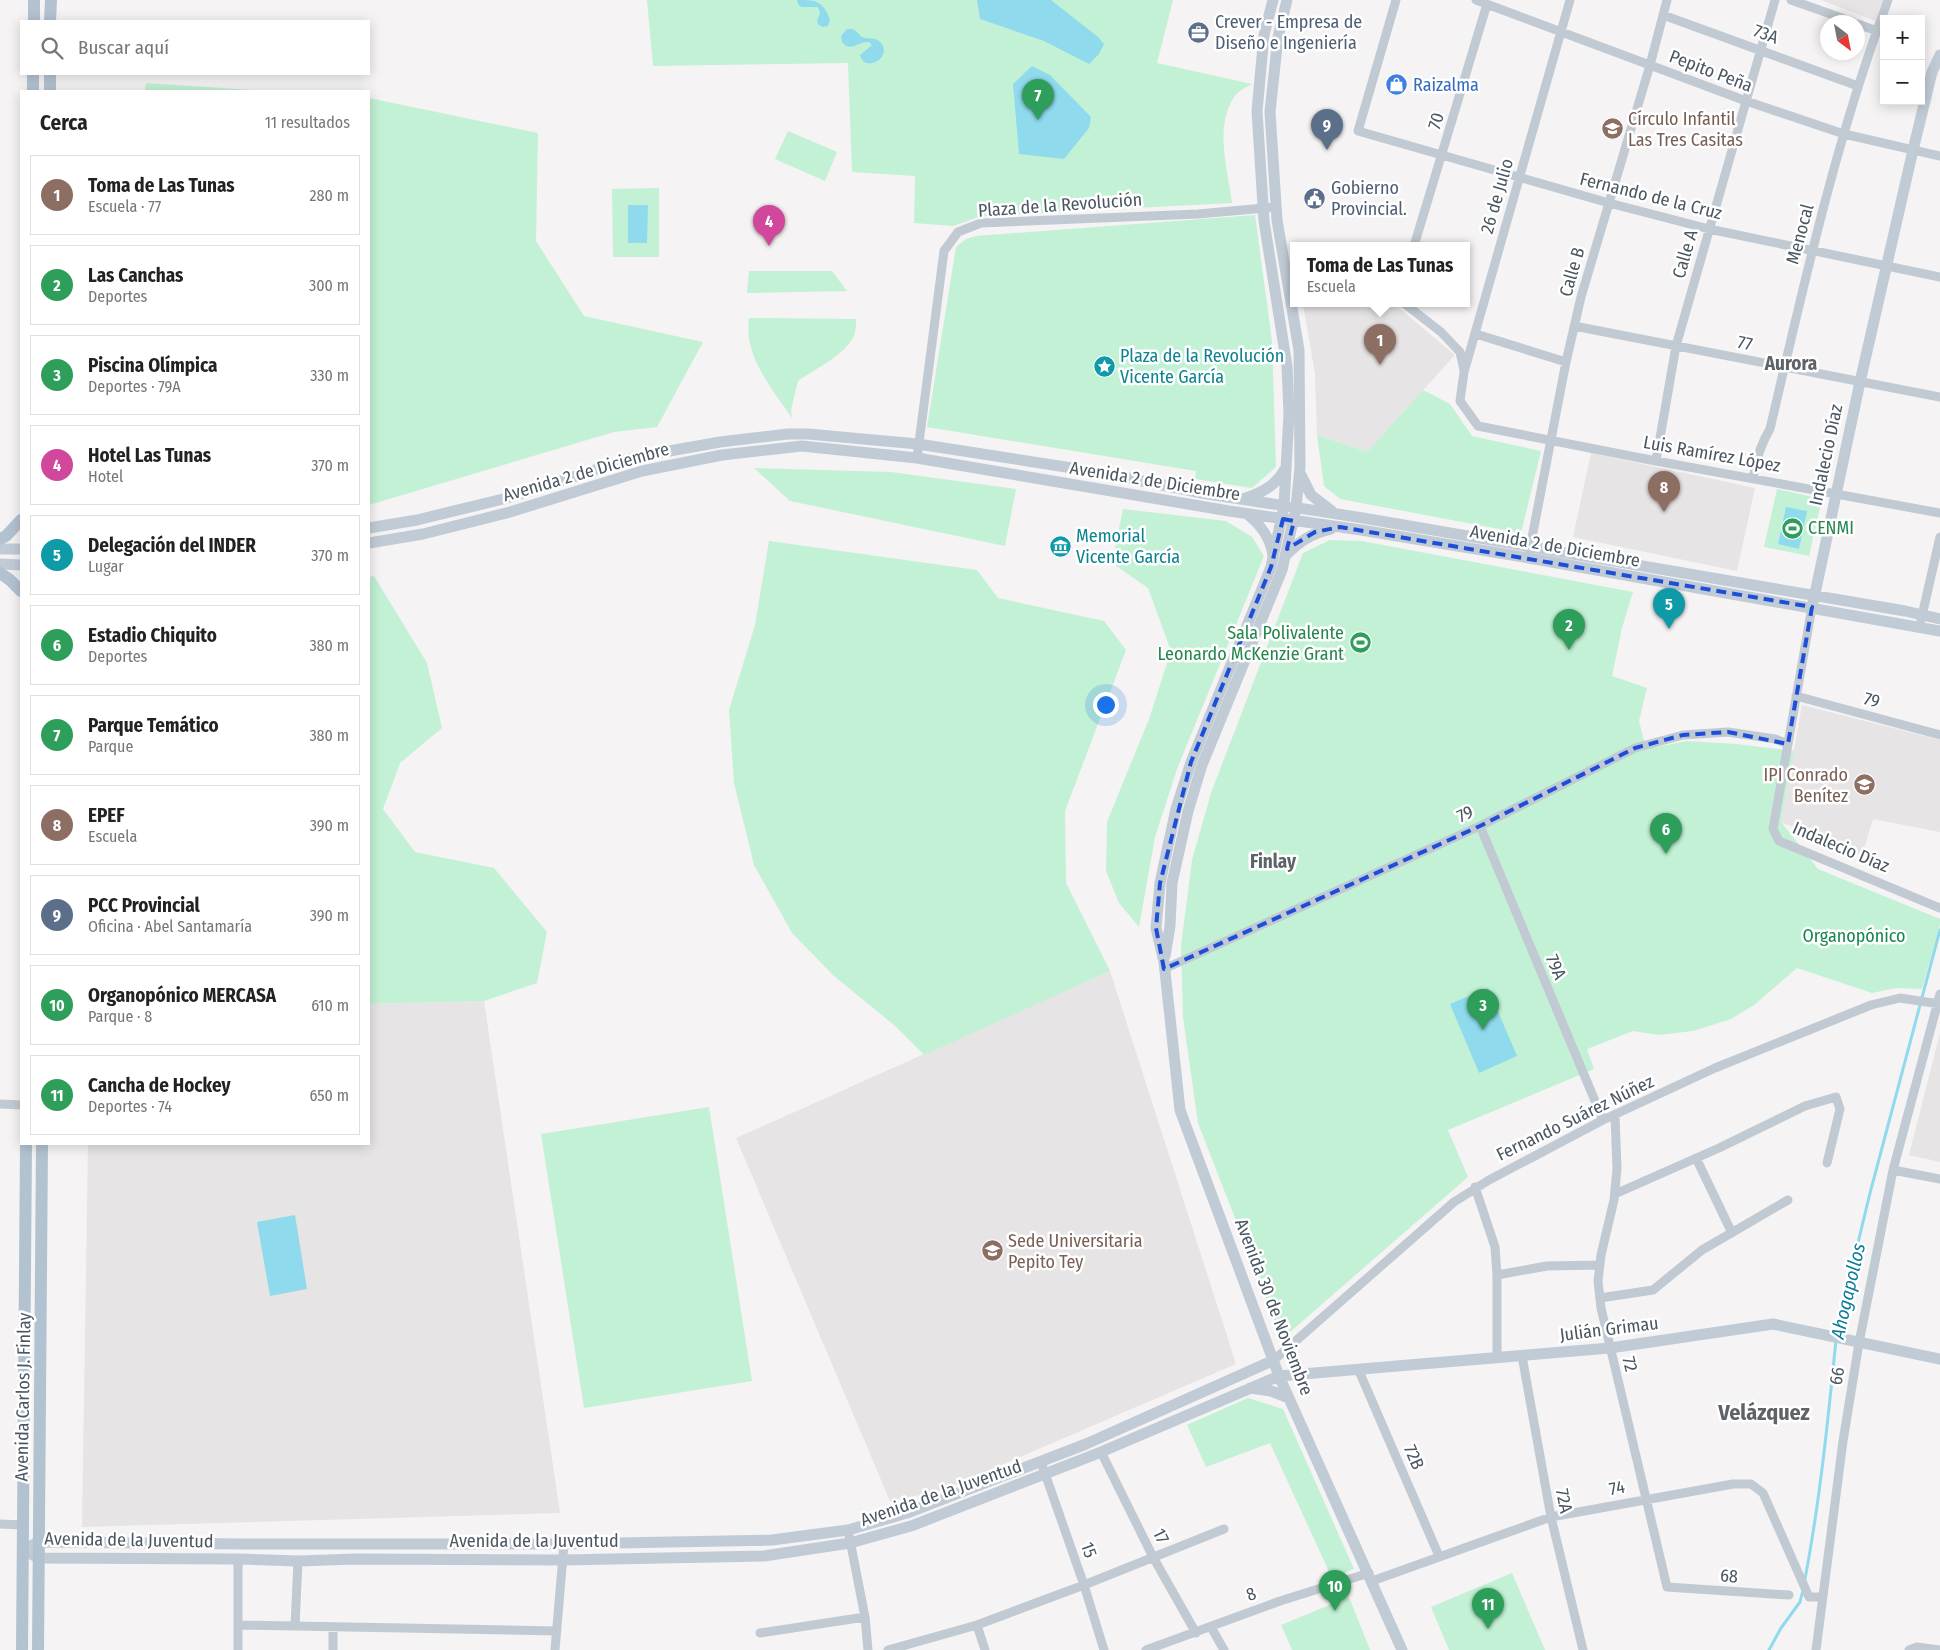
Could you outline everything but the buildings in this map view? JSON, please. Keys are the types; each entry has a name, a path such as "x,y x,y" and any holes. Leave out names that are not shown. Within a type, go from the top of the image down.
{"main road":[{"path":"34,0 34,20"},
{"path":"50,0 50,20"},
{"name":"Avenida 30 de Noviembre","path":"1273,0 1264,34 1257,112 1263,209 1287,366 1289,414 1286,467 1290,507"},
{"name":"Avenida 30 de Noviembre","path":"1287,0 1278,37 1270,112 1276,208 1290,287"},
{"name":"Indalecio Díaz","path":"1813,602 1886,266 1932,72 1940,55"},
{"path":"33,75 33,90"},
{"path":"50,75 50,90"},
{"name":"Avenida 30 de Noviembre","path":"1164,966 1170,926 1172,883 1188,811 1202,765 1282,570 1286,555 1290,507 1299,472 1299,350 1293,307"},
{"name":"Avenida 2 de Diciembre","path":"370,528 417,520 507,498 636,457 720,442 799,434 918,444 1098,472 1240,500 1338,514 1530,546 1813,602 1940,631"},
{"name":"Avenida 2 de Diciembre","path":"370,543 423,534 510,512 642,471 722,455 802,446 917,458 1247,514 1813,602 1922,615 1940,619"},
{"path":"1240,500 1259,494 1270,487 1281,476 1286,467"},
{"path":"1299,472 1311,495 1324,507 1338,514"},
{"path":"1247,514 1258,522 1272,550 1273,559"},
{"name":"Avenida 30 de Noviembre","path":"1288,520 1191,762 1176,808 1160,883 1156,928 1164,966 1180,1110 1279,1376 1402,1650"},
{"path":"0,539 6,536 20,521"},
{"path":"1286,555 1315,532 1340,527"},
{"path":"0,549 20,549"},
{"path":"0,564 20,565"},
{"path":"0,573 20,590"},
{"name":"Avenida Carlos J. Finlay","path":"22,1650 26,1145"},
{"name":"Avenida Carlos J. Finlay","path":"38,1650 42,1145"},
{"name":"Julián Grimau","path":"1279,1376 1359,1371 1610,1348 1773,1324 1940,1359"},
{"path":"1255,1368 1263,1352 1266,1339"},
{"name":"Avenida de la Juventud","path":"23,1549 39,1542 564,1544 772,1540 848,1530 907,1513 1041,1462 1086,1444 1274,1360"},
{"name":"Avenida de la Juventud","path":"23,1549 38,1558 238,1559 298,1562 355,1559 563,1560 764,1556 850,1543 911,1526 1045,1475 1279,1376"},
{"path":"1250,1388 1270,1391 1289,1398"},
{"path":"907,1513 911,1526"},
{"path":"326,1544 326,1561"}],"street":[{"name":"Fernando de la Cruz","path":"1396,0 1358,131 1519,178 1709,229 1812,252 1940,277"},
{"name":"Pepito Peña","path":"1476,0 1746,101 1844,134 1940,156"},
{"name":"26 de Julio","path":"1478,426 1460,401 1464,372 1570,0"},
{"name":"Calle B","path":"1529,558 1574,326 1667,0"},
{"name":"Calle A","path":"1656,461 1676,346 1775,0"},
{"path":"1791,0 1833,15"},
{"name":"Menocal","path":"1753,478 1756,459 1770,429 1812,252 1844,134 1858,86 1888,0"},
{"name":"70","path":"1415,242 1487,4"},
{"name":"73A","path":"1663,15 1761,49 1858,86"},
{"path":"1865,27 1877,31"},
{"name":"Plaza de la Revolución","path":"917,458 944,251 958,232 981,222 1198,214 1276,208"},
{"path":"1277,299 1290,298"},
{"path":"1409,307 1441,332 1460,352 1464,372"},
{"name":"77","path":"1574,326 1940,397"},
{"path":"1476,334 1566,362"},
{"name":"Luis Ramírez López","path":"1478,426 1940,513"},
{"path":"1920,627 1940,537"},
{"name":"Indalecio Díaz","path":"1813,602 1773,829 1779,841 1940,908"},
{"name":"79","path":"1796,696 1940,735"},
{"name":"79","path":"1164,966 1480,826 1635,748 1684,735 1728,732 1775,739 1788,744"},
{"name":"79A","path":"1480,826 1603,1120"},
{"name":"66","path":"1816,1650 1843,1441 1859,1342 1893,1170 1939,1004 1940,994"},
{"name":"Fernando Suárez Núñez","path":"1274,1360 1454,1202 1475,1187 1603,1120 1715,1068 1871,1004 1900,998 1939,1004"},
{"path":"1615,1194 1805,1106 1836,1097 1840,1109 1827,1163"},
{"path":"0,1104 20,1105"},
{"name":"72","path":"1615,1115 1617,1169 1615,1194 1598,1281 1610,1348 1667,1587"},
{"path":"1696,1158 1732,1232"},
{"path":"1893,1170 1940,1179"},
{"path":"1475,1187 1495,1247 1497,1358"},
{"path":"1600,1298 1653,1290 1702,1250 1788,1200"},
{"path":"1497,1275 1547,1266 1600,1265"},
{"name":"72A","path":"1522,1356 1551,1517 1582,1650"},
{"name":"72B","path":"1359,1371 1439,1556"},
{"name":"17","path":"1101,1452 1153,1557 1196,1633"},
{"name":"15","path":"1041,1462 1104,1650"},
{"name":"74","path":"1370,1577 1439,1556 1551,1517 1733,1484 1751,1484 1763,1493 1809,1596 1823,1597"},
{"path":"0,1524 24,1525"},
{"path":"888,1650 977,1625 1084,1586 1224,1529"},
{"path":"848,1530 865,1617 868,1650"},
{"path":"555,1650 564,1544"},
{"path":"238,1559 238,1650"},
{"path":"295,1626 298,1562"},
{"name":"8","path":"1146,1650 1280,1601 1370,1577"},
{"name":"68","path":"1667,1587 1789,1596"},
{"path":"760,1633 865,1617"},
{"path":"238,1625 557,1630"},
{"path":"977,1625 985,1650"},
{"path":"332,1627 333,1650"},
{"path":"1211,1627 1224,1650"},
{"path":"1909,1650 1917,1647 1940,1650"}],"highlighted area":[{"path":"1283,519 1294,521 1287,549 1315,532 1340,527 1812,607 1788,744 1728,732 1683,735 1635,748 1480,826 1164,969 1156,928 1160,883 1191,762 1271,567"}],"shaded area":[{"path":"1821,0 1883,0 1875,21 1865,17 1865,15 1860,15"},
{"path":"1304,307 1398,307 1455,355 1367,452 1317,435 1315,374"},
{"path":"1591,453 1755,488 1737,571 1573,537"},
{"name":"IPI Conrado Benítez","path":"1802,705 1940,740 1940,832 1873,819 1862,855 1781,822"},
{"name":"Sede Universitaria Pepito Tey","path":"1110,971 1236,1364 941,1491 890,1501 736,1138"},
{"path":"484,1001 560,1513 82,1527 88,1145 370,1145 370,1004"},
{"path":"1940,1033 1940,1162 1909,1155"}],"green space":[{"path":"647,0 1173,0 1157,63 1252,84 1234,97 1228,109 1225,122 1224,149 1232,203 982,216 953,226 914,223 915,176 852,172 848,63 653,66"},
{"path":"146,83 254,90 145,90"},
{"path":"370,98 538,133 536,241 584,316 703,342 657,427 614,432 370,505"},
{"path":"788,131 837,152 825,181 775,159"},
{"path":"659,188 659,257 613,257 612,189"},
{"name":"Plaza de la Revolución Vicente García","path":"1255,215 1272,341 1276,467 1252,488 1195,479 1196,471 927,427 956,247 966,239 976,236"},
{"path":"749,271 832,271 847,291 747,293"},
{"path":"749,318 856,319 854,336 846,347 798,381 791,410 792,418 768,383 755,358 748,332"},
{"path":"1423,390 1450,404 1472,436 1541,451 1521,533 1340,499 1324,486 1317,435 1367,452"},
{"path":"754,468 891,472 1016,489 1005,546 790,501"},
{"path":"1777,489 1822,499 1809,556 1764,547"},
{"path":"1123,509 1226,521 1252,537 1264,556 1177,769 1155,837 1139,927 1119,903 1106,871 1107,822 1149,719 1171,651 1148,588 1112,563"},
{"name":"Organopónico","path":"1330,540 1362,541 1633,592 1622,628 1612,676 1647,688 1639,721 1646,749 1687,741 1736,744 1794,751 1781,822 1818,869 1940,919 1940,925 1922,989 1896,988 1872,993 1797,968 1754,1005 1731,1019 1693,1031 1659,1035 1633,1031 1587,1049 1594,1069 1448,1130 1468,1177 1282,1339 1198,1123 1183,1017 1181,946 1192,860 1211,793 1303,553"},
{"path":"769,541 977,570 998,598 1104,621 1126,650 1065,811 1066,883 1110,971 924,1055 894,1025 834,976 792,933 754,865 734,783 729,710 755,625"},
{"path":"374,576 427,663 442,728 400,763 383,809 415,852 494,868 547,932 537,983 484,1001 370,1004 370,577"},
{"path":"709,1107 752,1381 584,1408 541,1134"},
{"path":"1248,1398 1283,1409 1354,1569 1332,1578 1270,1443 1206,1467 1187,1425"},
{"path":"1512,1573 1545,1650 1449,1650 1431,1607"},
{"path":"1349,1597 1370,1650 1292,1650 1281,1625"}],"water":[{"path":"797,0 818,2 830,19 828,26 822,27 818,24 817,21 820,13 818,7 801,7"},
{"path":"977,0 1051,0 1098,37 1104,44 1099,54 1089,64 1044,41 980,19"},
{"path":"847,29 853,29 862,37 879,41 884,48 881,58 872,63 863,61 860,55 872,45 866,42 849,47 846,46 842,42 841,36"},
{"path":"1032,66 1050,75 1091,117 1089,128 1064,159 1019,154 1013,84"},
{"path":"628,205 648,205 647,243 628,243"},
{"name":"CENMI","path":"1786,507 1807,511 1799,549 1778,544"},
{"path":"1488,988 1517,1056 1479,1073 1450,1004"},
{"path":"295,1215 307,1289 270,1296 257,1222"}],"waterway":[{"name":"Ahogapollos","path":"1836,1334 1870,1193 1940,930"},
{"name":"Ahogapollos","path":"1805,1579 1827,1430 1836,1340"},
{"name":"Ahogapollos","path":"1769,1650 1781,1628 1800,1602 1803,1590"}],"place":[{"name":"Crever - Empresa de Diseño e Ingeniería","path":"1199,32"},
{"name":"Raizalma","path":"1397,85"},
{"name":"Parque Temático","path":"1038,120"},
{"name":"Círculo Infantil Las Tres Casitas","path":"1612,129"},
{"name":"PCC Provincial","path":"1327,150"},
{"name":"Gobierno Provincial.","path":"1315,198"},
{"name":"Hotel Las Tunas","path":"769,246"},
{"name":"Toma de Las Tunas","path":"1380,365"},
{"name":"Plaza de la Revolución Vicente García","path":"1104,366"},
{"name":"EPEF","path":"1664,512"},
{"name":"CENMI","path":"1792,528"},
{"name":"Memorial Vicente García","path":"1060,546"},
{"name":"Delegación del INDER","path":"1669,629"},
{"name":"Sala Polivalente Leonardo McKenzie Grant","path":"1360,643"},
{"name":"Las Canchas","path":"1569,650"},
{"name":"IPI Conrado Benítez","path":"1864,785"},
{"name":"Estadio Chiquito","path":"1666,854"},
{"name":"Piscina Olímpica","path":"1483,1030"},
{"name":"Sede Universitaria Pepito Tey","path":"992,1251"},
{"name":"Organopónico MERCASA","path":"1335,1611"},
{"name":"Cancha de Hockey","path":"1488,1629"}],"district":[{"name":"Aurora","path":"1791,363"},
{"name":"Finlay","path":"1273,861"},
{"name":"Velázquez","path":"1764,1412"}]}
